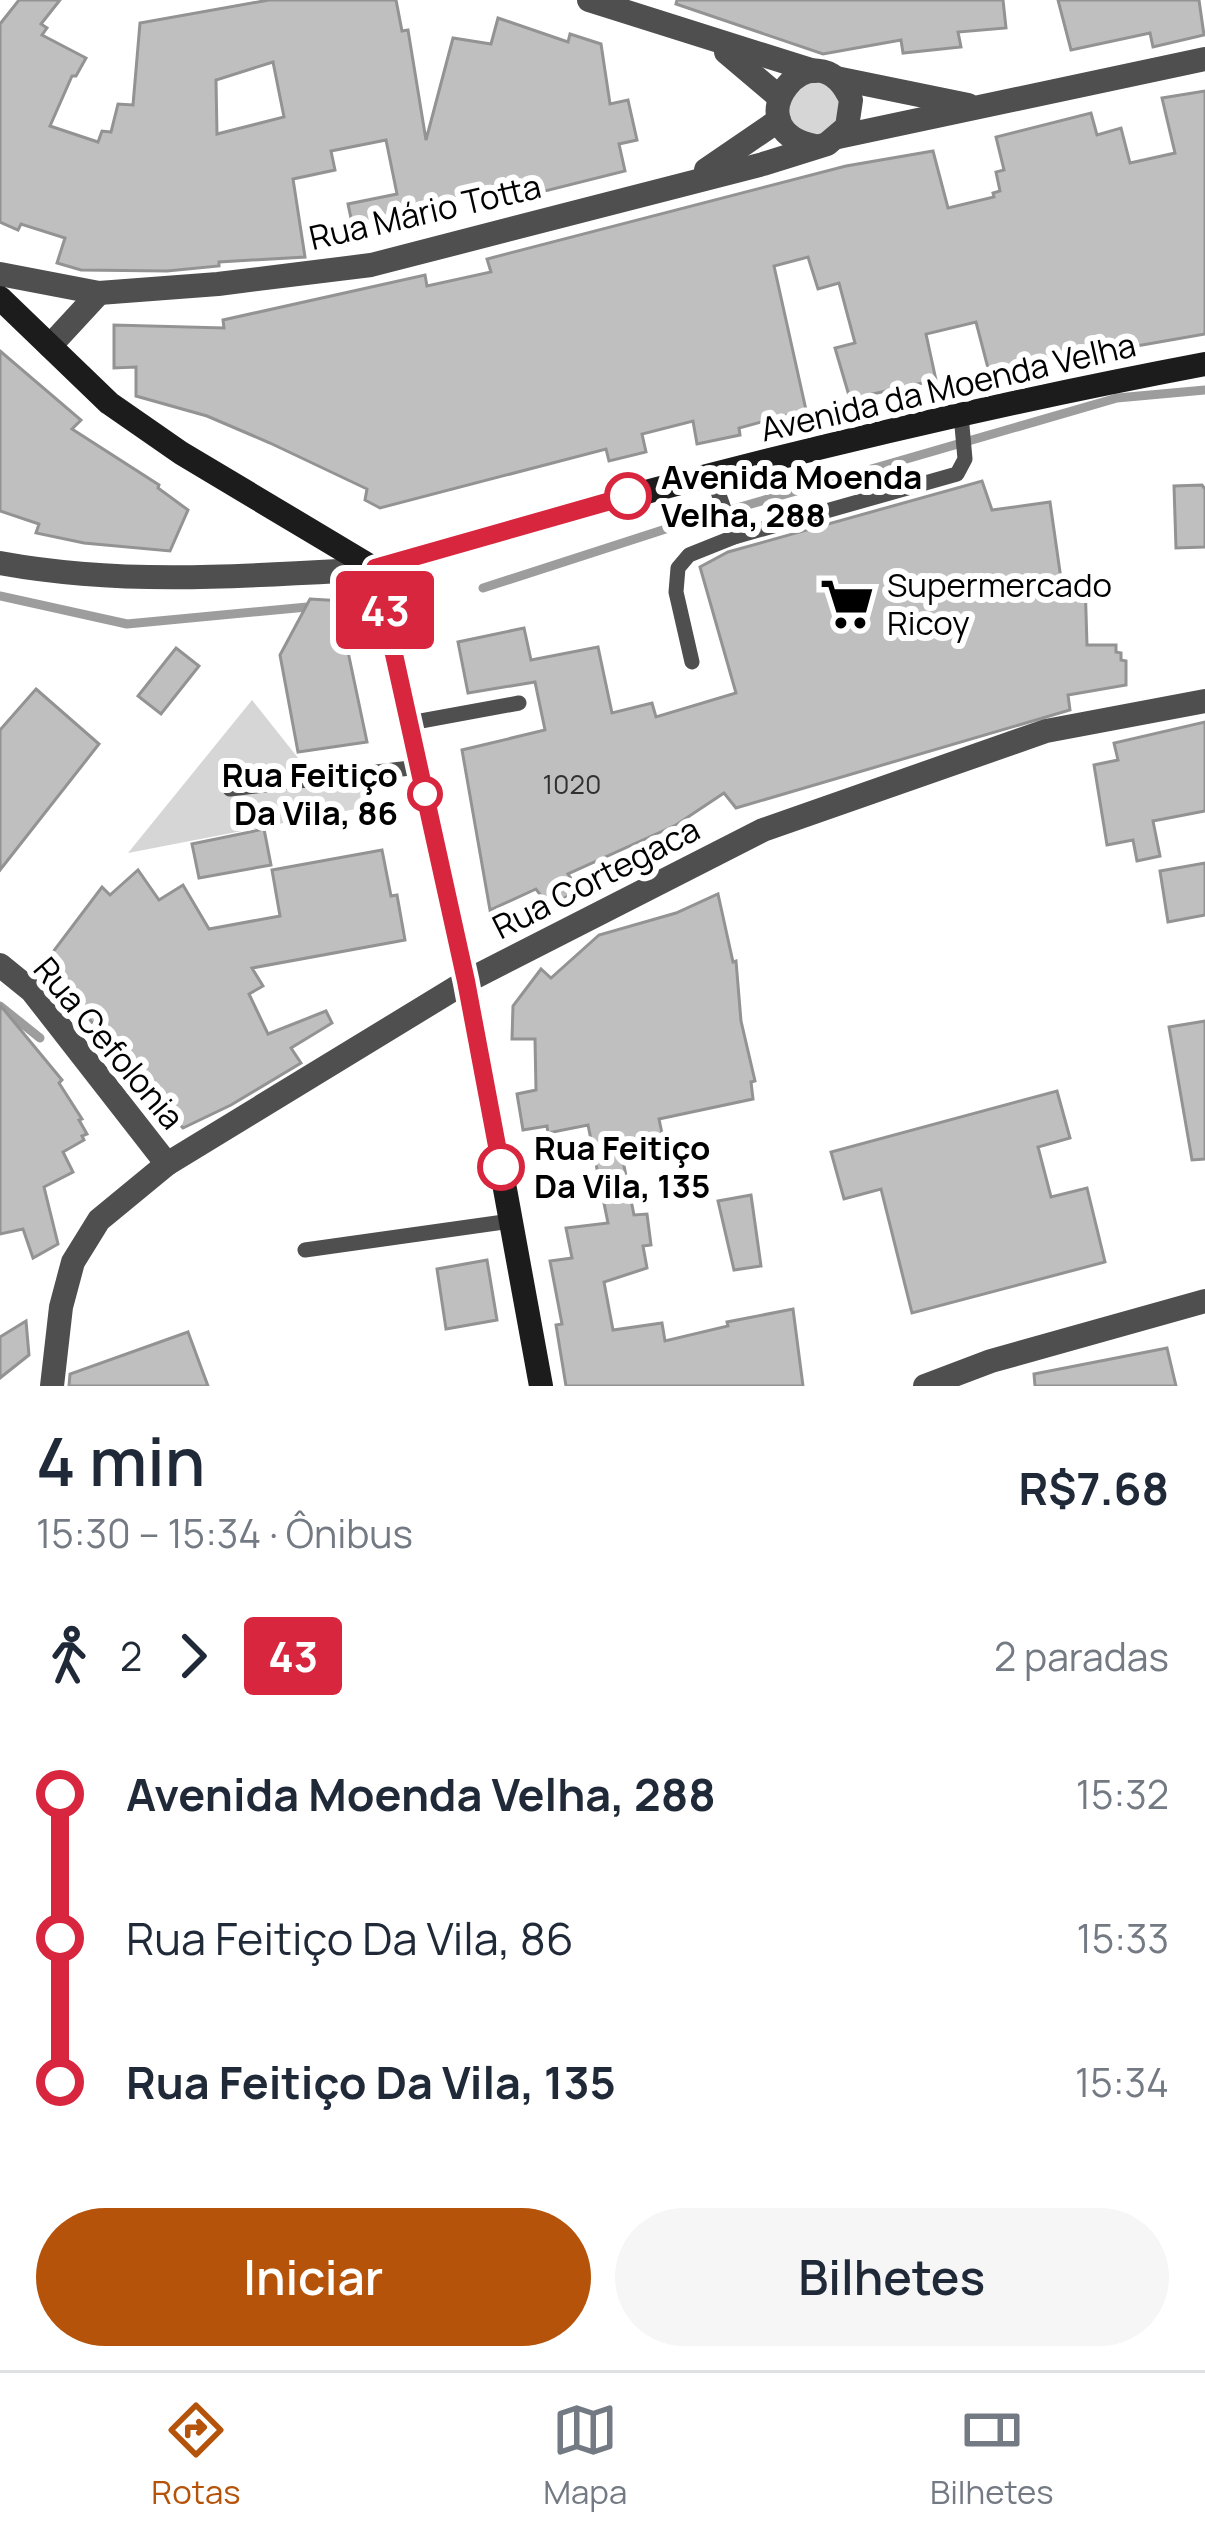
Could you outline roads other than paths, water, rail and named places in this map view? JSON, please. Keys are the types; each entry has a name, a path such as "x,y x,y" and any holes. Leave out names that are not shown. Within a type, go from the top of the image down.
{"street":[{"name":"Rua Mário Totta","path":"590,0 825,75 976,107"},
{"path":"715,43 779,109 787,134 799,143 826,142 851,114 851,100 825,75 799,74 786,84 779,109"},
{"name":"Rua Mário Totta","path":"0,274 99,292 218,284 371,265 763,164 826,142 1205,59"},
{"name":"Rua Mário Totta","path":"690,180 779,109"},
{"path":"50,346 99,292"},
{"path":"0,298 109,404 181,453 375,568 466,981 541,1386"},
{"name":"Avenida da Moenda Velha","path":"0,563 192,580 375,568 712,475 961,415 1205,364"},
{"name":"Rua Cortegaca","path":"52,1386 61,1307 73,1262 98,1220 167,1164 466,981 763,830 1046,731 1205,701"},
{"name":"Rua Cefolonia","path":"0,965 32,991 167,1164"},
{"path":"925,1386 991,1361 1205,1301"}],"lane":[{"path":"692,662 676,592 678,568 689,555 734,537 957,474 965,459 961,415"},
{"path":"712,475 734,537"},
{"path":"410,723 519,704"},
{"path":"230,789 419,767"},
{"path":"304,1250 511,1221"}],"waterway":[{"path":"483,588 675,526 1117,398 1205,390"},
{"path":"0,596 127,624 318,606"},
{"path":"0,1006 40,1038"}],"place":[{"name":"Avenida Moenda Velha, 288","path":"628,496"},
{"name":"Supermercado Ricoy","path":"847,604"},
{"name":"Rua Feitiço Da Vila, 86","path":"425,794"},
{"name":"Rua Feitiço Da Vila, 135","path":"501,1167"}]}
